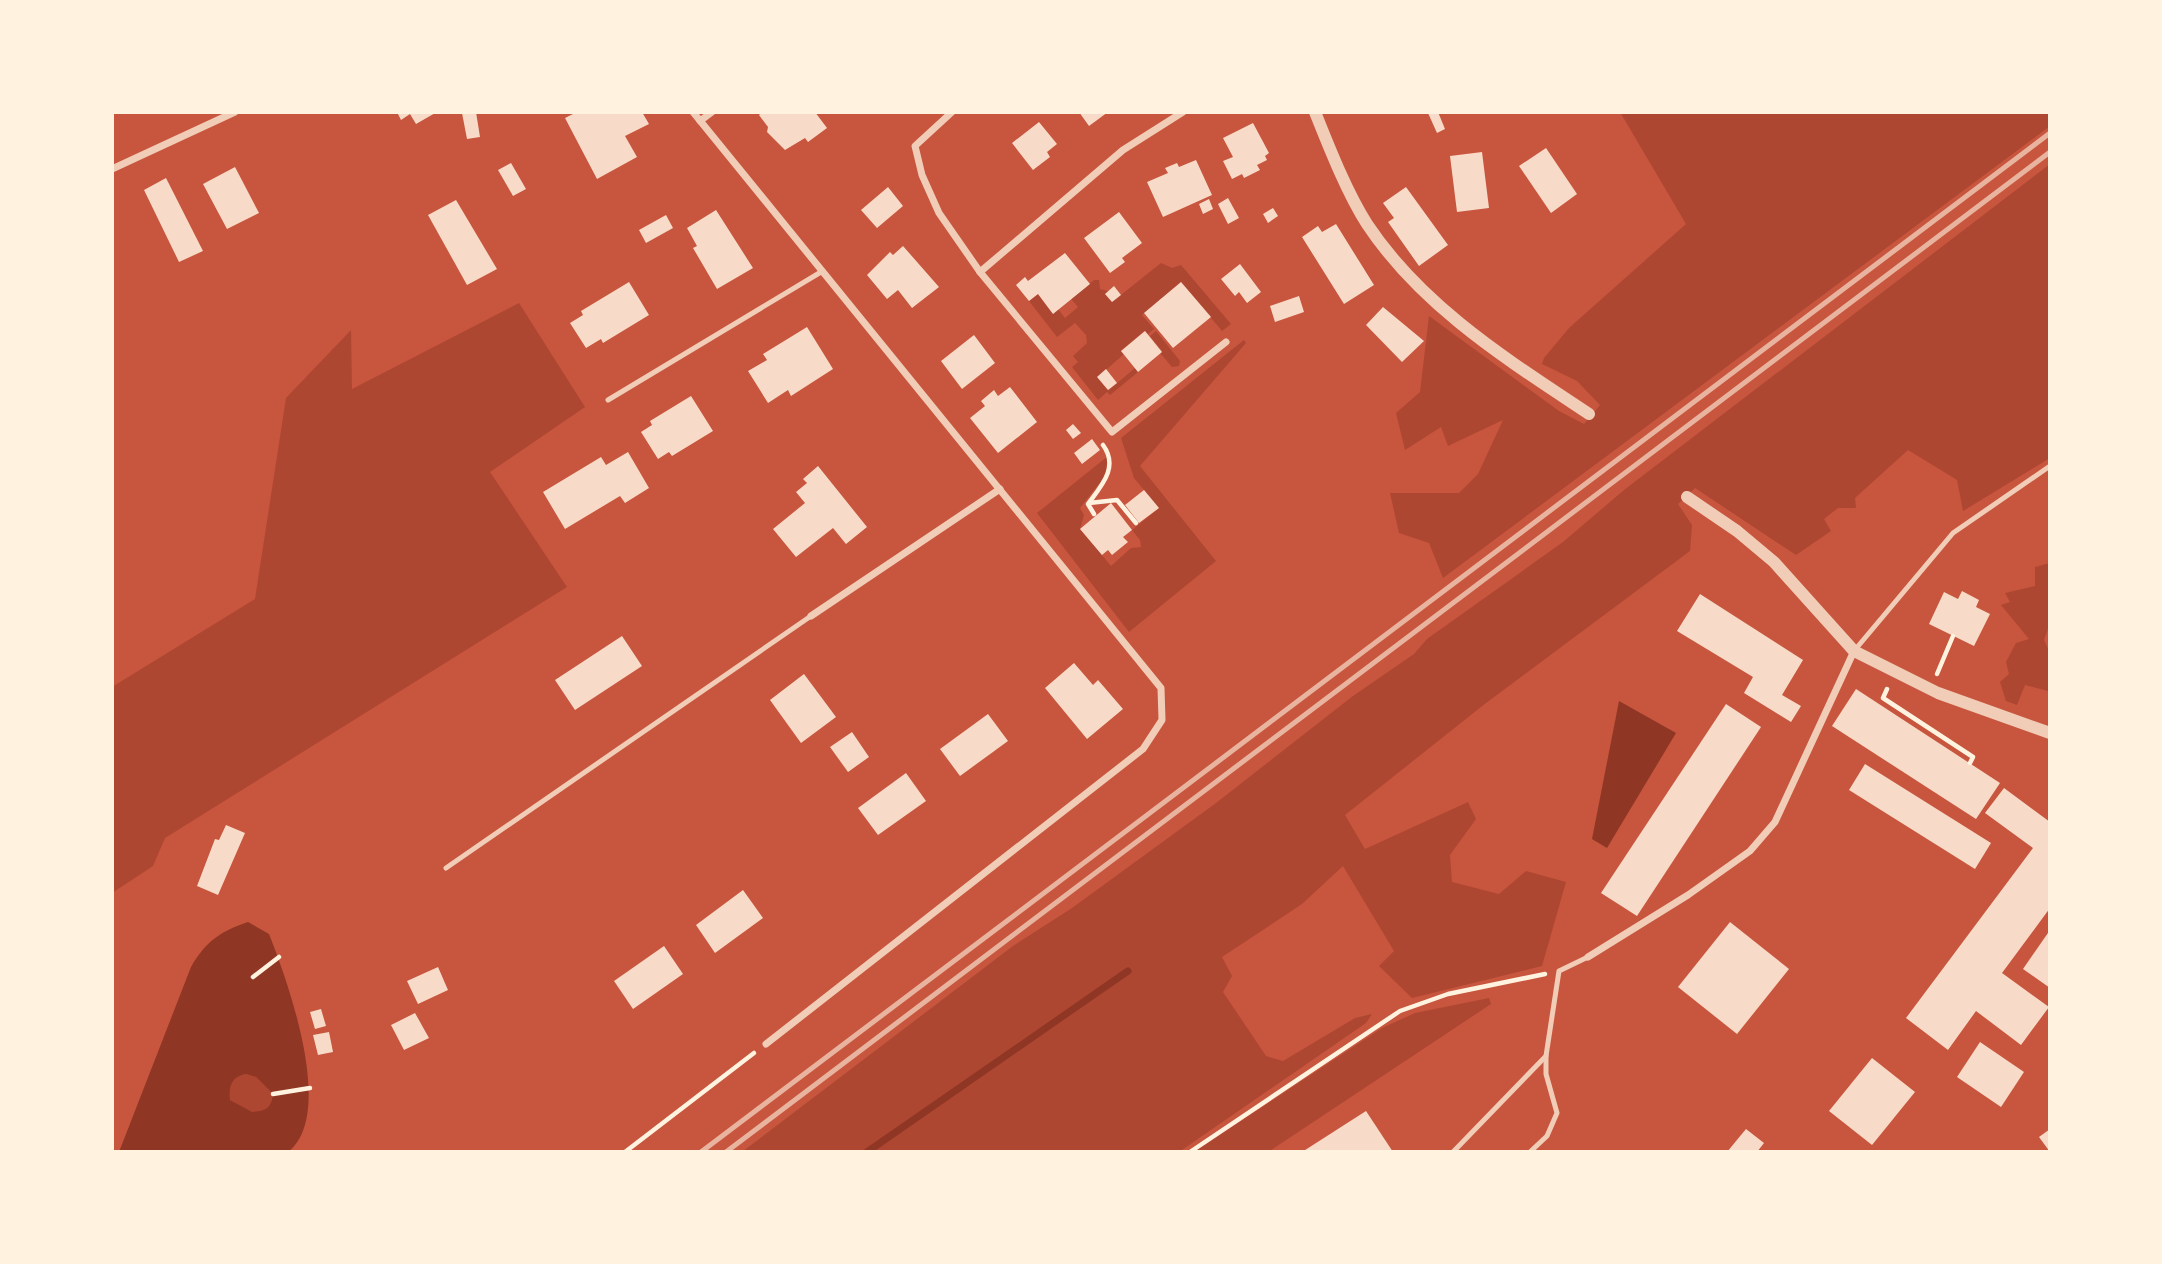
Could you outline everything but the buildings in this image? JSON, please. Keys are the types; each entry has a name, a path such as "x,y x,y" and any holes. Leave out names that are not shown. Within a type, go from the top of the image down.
{"street":[{"path":"112,169 235,112"},
{"path":"693,112 1160,688 1163,720 1143,749 766,1044"},
{"path":"700,121 712,112"},
{"path":"952,112 915,146 926,185 939,213 980,272 1112,432 1226,342"},
{"path":"980,272 1123,150 1183,112"},
{"path":"1315,112 1366,222 1396,264 1456,320 1500,354 1590,414"},
{"path":"811,616 1000,489"},
{"path":"1686,497 1737,531 1774,562 1854,652 1938,693 2050,733"},
{"path":"1588,957 1688,895 1750,851 1775,822 1854,652"}],"lane":[{"path":"608,400 821,272"},
{"path":"1854,652 1953,533 2050,466"},
{"path":"446,868 811,616"},
{"path":"1530,1152 1547,1136 1557,1113 1546,1074 1546,1056 1559,971 1588,957"},
{"path":"1453,1152 1546,1056"}],"path":[{"path":"1094,514 1088,507 1089,503 1108,475 1110,455"},
{"path":"1089,503 1117,500 1136,523"},
{"path":"1937,673 1953,636"},
{"path":"1888,689 1883,698 1973,757 1970,763"},
{"path":"253,976 279,957"},
{"path":"1190,1152 1400,1011 1448,994 1559,971"},
{"path":"625,1152 766,1044"},
{"path":"273,1094 310,1088"}],"shaded area":[{"path":"1620,112 2050,112 2050,126 1443,578 1429,543 1399,533 1390,493 1459,493 1478,474 1503,420 1448,446 1441,427 1405,450 1396,413 1420,392 1429,316 1559,411 1584,424 1600,405 1577,381 1542,364 1544,358 1569,328 1686,224"},
{"path":"2050,164 2050,458 1963,511 1957,480 1908,450 1855,498 1856,508 1838,508 1824,519 1831,531 1796,555 1695,488 1678,504 1692,525 1690,551 1486,703 1345,815 1365,849 1468,802 1476,819 1450,855 1452,882 1499,894 1526,871 1566,882 1542,966 1412,998 1379,966 1394,951 1343,866 1302,904 1222,957 1232,976 1223,992 1266,1056 1283,1061 1355,1018 1372,1014 1366,1023 1179,1152 742,1152 1013,946 1072,908 1216,803 1353,696 1414,654 1427,639 1563,542 1624,490"},
{"path":"1161,263 1172,268 1181,265 1231,324 1222,331 1181,282 1142,315 1154,329 1148,334 1144,331 1121,351 1124,354 1098,377 1109,390 1135,368 1138,372 1110,395 1107,392 1098,400 1072,367 1078,362 1073,356 1087,343 1086,335 1075,323 1057,337 1029,301 1038,294 1052,313 1058,309 1065,318 1078,307 1071,299 1094,280 1099,280 1100,289 1108,291 1106,294 1112,302"},
{"path":"519,303 585,407 490,472 567,587 165,838 153,866 112,893 112,687 255,599 286,398 351,330 352,389"},
{"path":"1156,331 1180,361 1179,366 1172,367 1160,353 1162,351 1150,336"},
{"path":"1244,340 1246,343 1140,466 1216,561 1129,632 1037,513 1108,456 1105,476 1080,508 1084,515 1080,529 1111,566 1131,548 1141,547 1140,540 1132,530 1159,508 1134,478 1121,438"},
{"path":"2050,563 2050,623 2044,640 2050,653 2050,687 2048,691 2025,685 2017,705 2006,701 2000,682 2009,674 2006,662 2016,643 2029,639 2001,605 2010,602 2005,593 2035,586 2035,567"},
{"path":"1619,701 1676,733 1607,848 1592,839"},
{"path":"248,922 269,934 287,983 304,1047 308,1079 308,1109 302,1134 288,1152 119,1152 191,967 202,950 222,933","holes":["246,1074 256,1077 273,1094 267,1108 252,1112 230,1100 230,1090 237,1077"]},
{"path":"1489,998 1491,1004 1268,1152 1194,1152 1382,1028 1415,1013"},
{"path":"246,1074 256,1077 273,1094 271,1103 264,1110 252,1113 230,1100 232,1083 237,1077"}],"waterway":[{"path":"867,1152 1128,971"}],"railway":[{"path":"701,1152 2050,133"},
{"path":"726,1152 2050,152"}]}
